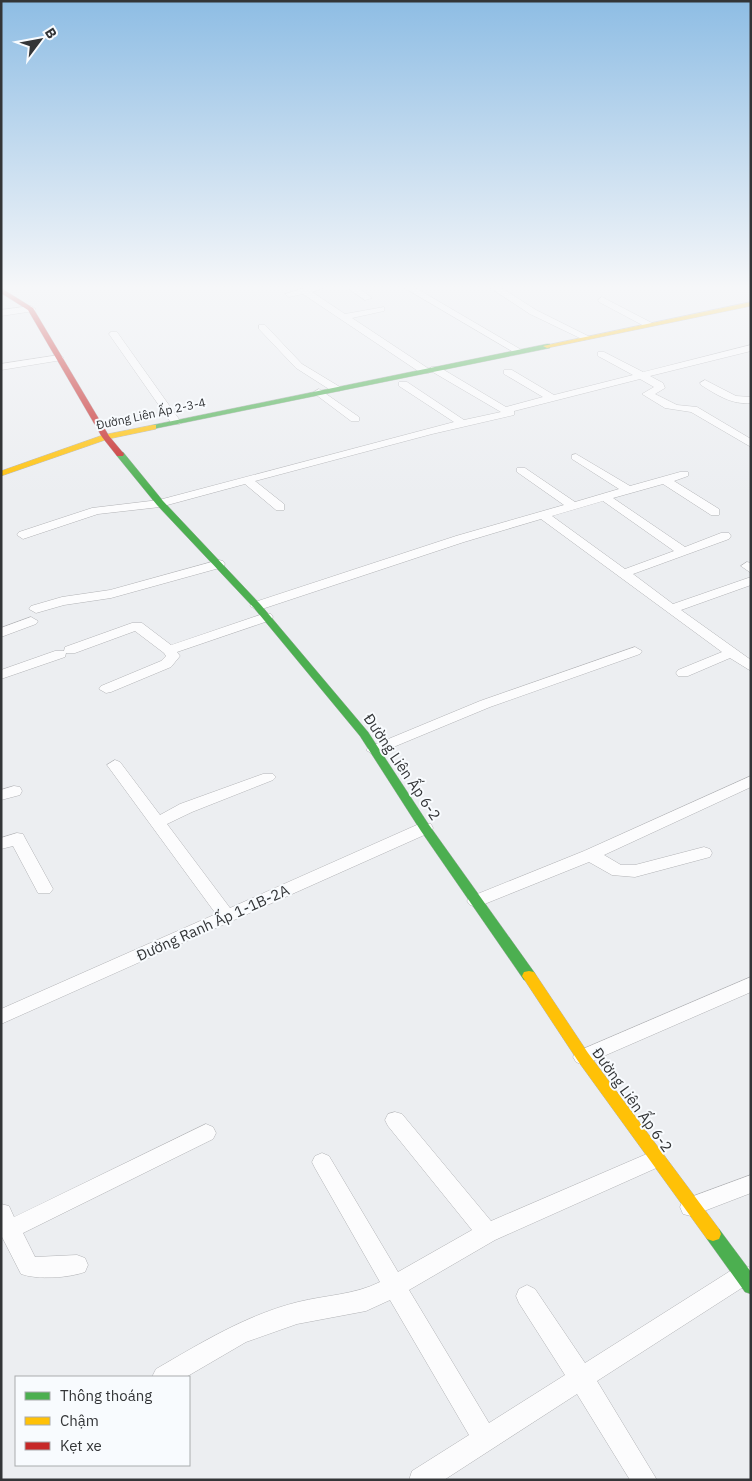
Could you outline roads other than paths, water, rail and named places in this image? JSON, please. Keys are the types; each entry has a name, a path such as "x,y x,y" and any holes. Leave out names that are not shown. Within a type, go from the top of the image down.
{"street":[{"path":"130,356 176,422"},
{"path":"290,356 299,366 336,389"},
{"path":"23,535 96,511 160,503 246,479 510,413 407,356"},
{"name":"Đường Liên Ấp 2-3-4","path":"1,474 106,436 499,356"},
{"path":"605,356 659,384 660,388 647,394 658,401 672,408 682,410 693,408 751,444"},
{"path":"505,410 718,356"},
{"path":"1,367 59,358"},
{"name":"Đường Liên Ấp 6-2","path":"59,358 106,436 160,503 262,611 364,734 425,828 582,1057 691,1207 747,1280"},
{"path":"508,372 552,398"},
{"path":"705,383 737,401 751,400"},
{"path":"403,384 463,424"},
{"path":"319,392 355,419"},
{"path":"576,458 628,490"},
{"path":"521,470 573,506"},
{"path":"169,650 262,611 460,539 684,474"},
{"path":"246,479 280,507"},
{"path":"665,480 716,512"},
{"path":"604,497 683,551"},
{"path":"543,515 751,667"},
{"path":"622,574 724,536"},
{"path":"1,633 62,601 111,594 219,564"},
{"path":"670,609 751,581"},
{"path":"1,675 137,626 169,650 173,656 166,664 106,689"},
{"path":"374,750 485,704 635,651"},
{"path":"683,673 731,653"},
{"path":"115,765 227,916"},
{"path":"157,823 186,808 268,777"},
{"path":"476,901 590,855 751,781"},
{"name":"Đường Ranh Ấp 1-1B-2A","path":"1,1017 425,828"},
{"path":"1,844 17,838 44,890"},
{"path":"590,855 618,871 635,871 704,853"},
{"path":"582,1057 751,984"},
{"path":"395,1120 486,1233"},
{"path":"77,1266 29,1267 6,1221 206,1133"},
{"path":"166,1376 238,1334 297,1313 366,1300 486,1233 656,1159"},
{"path":"322,1162 485,1439"},
{"path":"691,1207 751,1184"},
{"path":"420,1480 582,1378 747,1280"},
{"path":"527,1296 582,1378 645,1480"}]}
